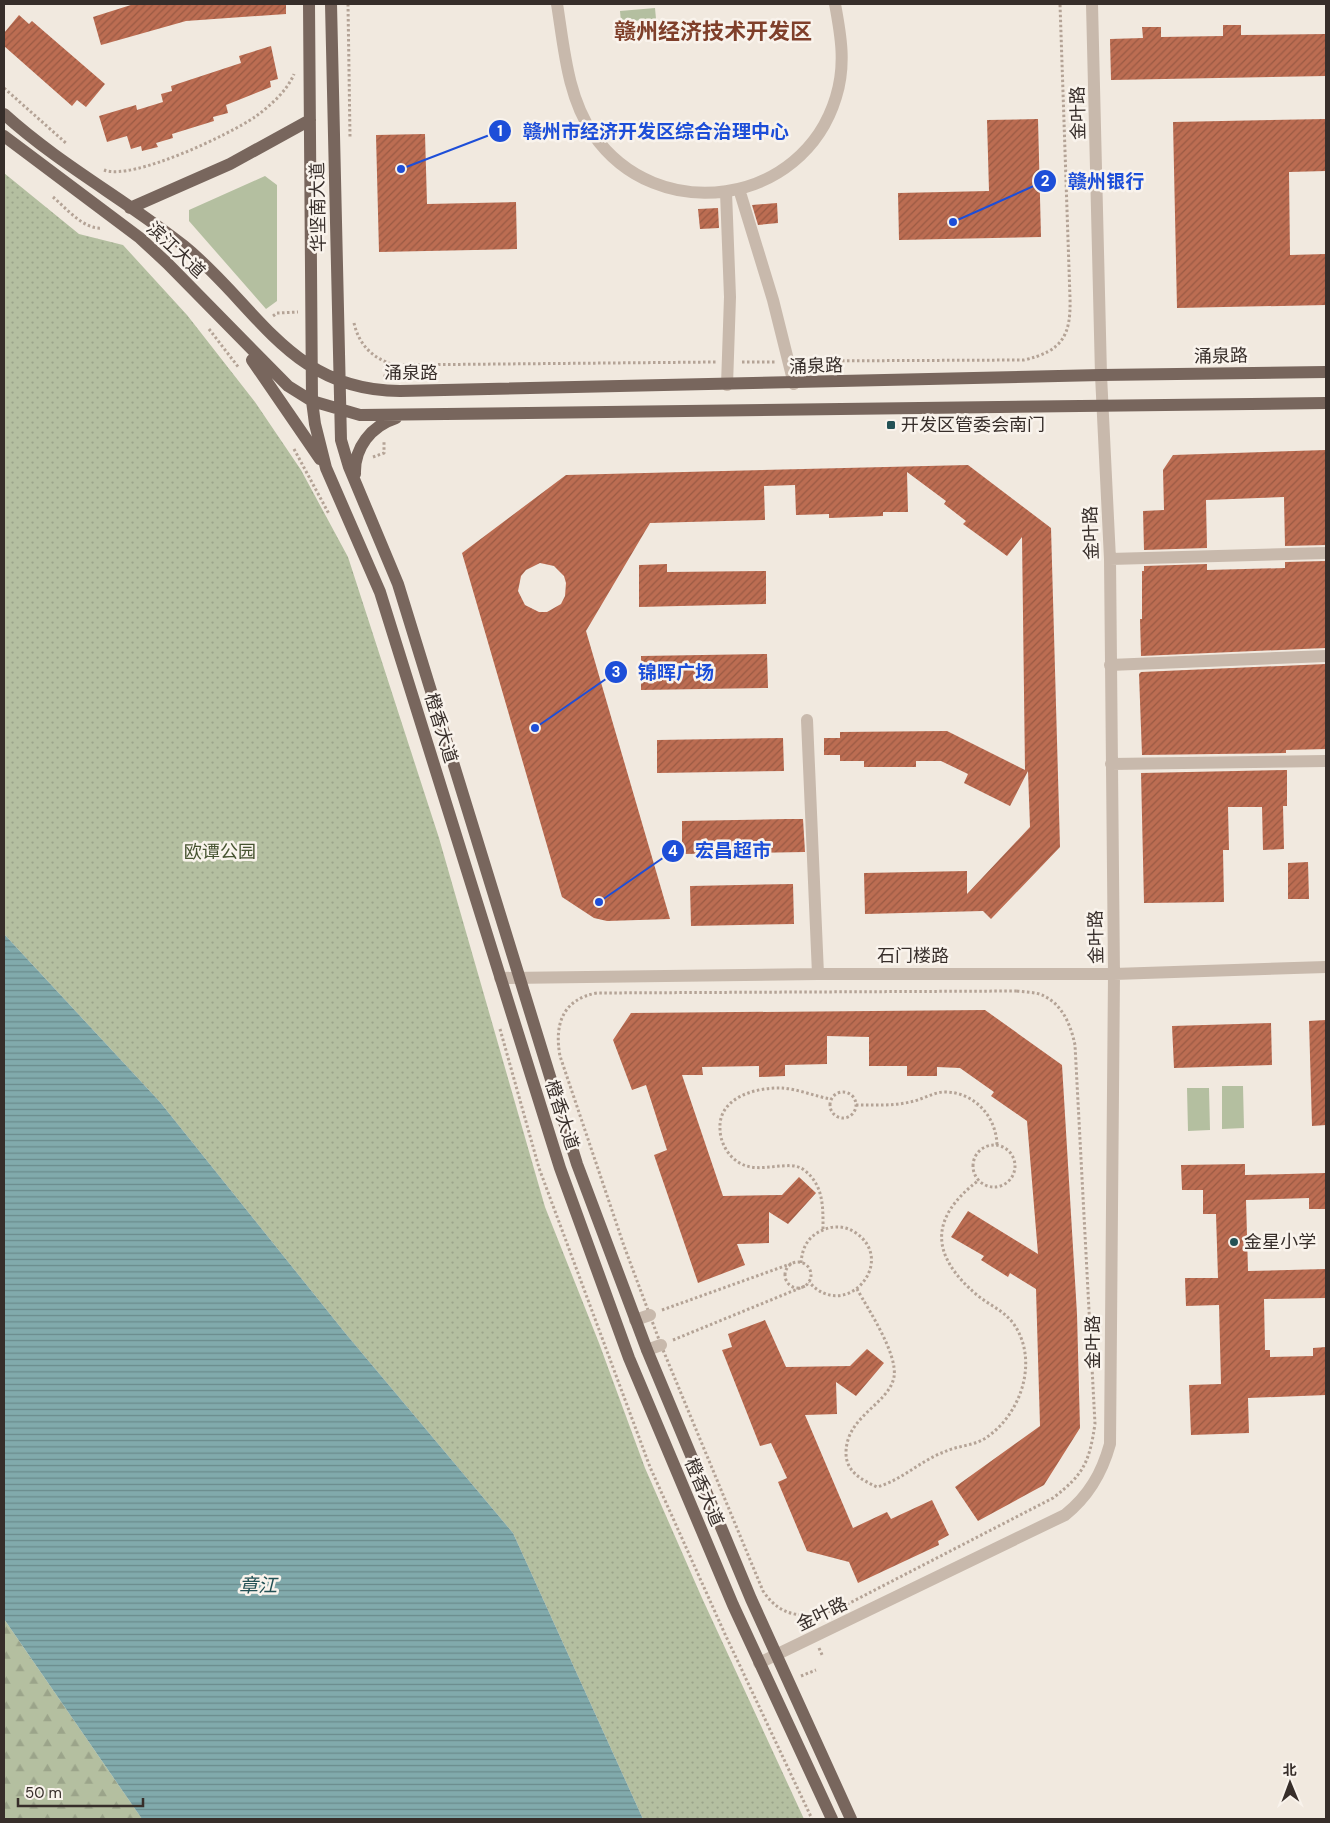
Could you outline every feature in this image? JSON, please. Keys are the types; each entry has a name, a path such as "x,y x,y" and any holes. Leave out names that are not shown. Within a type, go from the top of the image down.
{"main road":[{"name":"华坚南大道","path":"309,4 312,401"},
{"name":"华坚南大道","path":"331,4 339,409"},
{"name":"滨江大道","path":"4,114 185,247 274,338 292,355 311,366"},
{"path":"130,208 230,164 310,120"},
{"name":"滨江大道","path":"4,136 140,238 288,386 312,401"},
{"path":"213,312 276,392 326,468"},
{"name":"涌泉路","path":"311,366 339,380 363,388 385,391 794,384 1101,375 1326,372"},
{"path":"312,401 360,415 409,416 1326,402"},
{"name":"橙香大道","path":"312,401 315,424 326,468 380,592 560,1168 629,1358 758,1663 832,1819"},
{"name":"橙香大道","path":"339,409 341,440 398,584 577,1164 646,1350 776,1656 851,1819"},
{"path":"355,479 356,459 364,440 371,432 388,420 409,416"}],"street":[{"path":"557,4 570,80 585,119 603,146 628,168 657,184 691,192 732,190 764,181 793,163 815,140 824,126 836,97 842,67 841,37 836,4"},
{"name":"金叶路","path":"758,1663 776,1656 1065,1515 1086,1495 1102,1470 1110,1444 1112,1430 1114,974 1110,559 1101,375 1092,4"},
{"path":"732,190 773,300 794,384"},
{"path":"727,385 732,190"},
{"path":"1110,559 1326,554"},
{"path":"1110,664 1326,656"},
{"path":"807,720 818,974"},
{"path":"1111,764 1326,761"},
{"name":"石门楼路","path":"500,978 818,974 1114,974 1326,967"},
{"path":"635,1320 650,1315"},
{"path":"646,1350 661,1345"}],"path":[{"path":"348,4 350,146"},
{"path":"353,318 358,335 365,348 379,360 394,365 1024,360 1047,352 1065,336 1070,326 1060,4"},
{"path":"101,169 118,173 132,170 162,161 218,137 255,117 278,98 296,70"},
{"path":"4,88 75,151"},
{"path":"53,197 84,223 94,228 107,226"},
{"path":"204,322 243,374"},
{"path":"292,445 329,515"},
{"path":"1017,991 1044,995 1064,1014 1072,1030 1076,1045 1095,1424 1086,1464 1074,1482 1045,1502 840,1608 819,1615 792,1614 770,1601 762,1591 661,1345 624,1246 560,1056 557,1040 561,1018 571,1004 582,996 598,993 1017,991"},
{"path":"499,1026 539,1168 650,1467 724,1632 812,1819"},
{"path":"823,1229 820,1189 804,1170 794,1166 770,1169 752,1168 738,1162 728,1153 720,1137 719,1122 724,1108 738,1097 762,1090 782,1088 830,1099"},
{"path":"844,1091 853,1096 856,1105 850,1116 839,1118 830,1110 830,1099 838,1092 844,1091"},
{"path":"856,1105 911,1102 944,1092 958,1094 972,1100 987,1111 995,1125 997,1146"},
{"path":"997,1146 1003,1147 1013,1156 1015,1162 1013,1175 1001,1186 993,1187 979,1180 975,1174 975,1159 984,1148 997,1146"},
{"path":"857,1289 888,1345 894,1377 886,1390 852,1429 846,1444 846,1458 851,1470 863,1480 877,1487 896,1480 945,1451 983,1440 1003,1422 1017,1404 1024,1379 1022,1339 1012,1323 1000,1310 977,1295 958,1276 946,1260 942,1246 944,1221 951,1205 979,1180"},
{"path":"801,1263 805,1245 810,1238 823,1229 843,1227 852,1230 865,1242 871,1258 870,1267 863,1283 857,1289 848,1294 830,1295 821,1292 809,1282"},
{"path":"793,1263 785,1271 787,1283 792,1287 804,1286"},
{"path":"650,1315 793,1263 801,1263 808,1267 811,1272 809,1282 804,1286 661,1345"}],"green space":[{"path":"655,8 656,19 621,22 620,11"},
{"name":"欧谭公园","path":"4,173 79,234 123,245 187,315 255,402 301,470 348,557 439,838 545,1207 599,1343 645,1468 702,1598 804,1819 643,1819 513,1533 346,1334 160,1102 4,934"},
{"path":"265,176 277,185 277,301 266,309 189,221 189,210"},
{"path":"1222,1086 1243,1086 1244,1128 1222,1129"},
{"path":"1187,1088 1209,1088 1210,1130 1188,1131"},
{"path":"4,1619 142,1819 4,1819"}],"water":[{"name":"章江","path":"4,934 160,1102 346,1334 513,1533 643,1819 142,1819 4,1619"}],"building":[{"path":"134,4 286,4 286,14 186,21 101,45 93,17"},
{"path":"19,15 29,24 32,21 105,84 86,107 77,100 72,106 4,46 4,33"},
{"path":"1223,25 1241,25 1241,35 1326,34 1326,76 1111,80 1110,39 1143,38 1142,27 1161,27 1161,37 1223,36"},
{"path":"271,46 278,79 270,81 271,87 226,105 228,113 213,117 214,121 172,134 173,138 156,143 158,147 142,151 141,146 131,149 127,136 107,142 99,116 136,105 137,110 163,102 161,94 172,91 171,86 241,63 239,56"},
{"path":"1038,119 1041,237 899,240 898,193 989,191 987,120"},
{"path":"1326,119 1326,171 1289,172 1290,255 1326,254 1326,305 1177,308 1173,122"},
{"path":"425,134 427,204 516,202 517,249 379,252 376,135"},
{"path":"777,203 778,223 758,225 752,205"},
{"path":"718,208 719,228 700,229 698,209"},
{"path":"1326,450 1326,545 1285,546 1284,497 1206,500 1207,548 1144,550 1143,511 1164,510 1163,470 1173,455"},
{"path":"968,465 1051,528 1060,847 991,919 983,911 865,914 864,873 967,871 967,894 1030,827 1028,771 1010,806 964,783 968,774 941,761 916,761 916,767 864,767 864,761 840,761 840,755 824,755 824,738 840,738 840,732 947,731 1025,770 1022,537 1007,556 963,524 966,521 944,504 946,501 907,472 908,512 883,512 883,516 829,518 829,514 796,515 795,485 764,486 765,520 650,523 586,631 670,919 607,921 594,918 562,897 462,553 566,475","holes":["540,563 554,566 564,576 566,583 565,596 561,604 547,612 539,612 525,605 518,591 521,576 526,570"]},
{"path":"1326,561 1326,648 1141,656 1140,619 1142,619 1142,571 1144,571 1144,566 1207,564 1207,570 1285,568 1285,562"},
{"path":"667,564 667,572 766,571 766,604 639,607 639,565"},
{"path":"767,654 768,688 641,690 641,656"},
{"path":"1326,664 1326,749 1286,750 1286,753 1142,755 1139,674 1141,672"},
{"path":"783,738 784,771 657,773 657,740"},
{"path":"1287,770 1287,806 1283,806 1284,849 1263,850 1262,807 1228,807 1229,850 1223,850 1224,902 1144,903 1141,773"},
{"path":"803,819 805,852 682,854 682,821"},
{"path":"1308,862 1309,899 1288,899 1288,863"},
{"path":"793,884 794,924 691,926 690,886"},
{"path":"985,1010 1062,1065 1077,1314 1080,1428 1044,1485 978,1521 955,1487 1040,1426 1036,1289 1010,1273 1008,1277 981,1260 984,1256 951,1237 968,1211 1038,1254 1027,1121 991,1096 994,1092 960,1068 937,1067 937,1076 907,1076 907,1066 869,1066 869,1037 827,1036 827,1064 785,1065 785,1076 759,1077 759,1066 702,1067 703,1075 682,1075 723,1196 782,1195 799,1177 816,1193 788,1224 769,1212 769,1243 737,1244 745,1265 698,1283 654,1155 667,1150 646,1085 632,1090 613,1040 631,1013"},
{"path":"1326,1020 1326,1125 1312,1126 1309,1021"},
{"path":"1271,1023 1272,1065 1174,1068 1172,1026"},
{"path":"1245,1164 1245,1175 1326,1173 1326,1209 1309,1209 1309,1198 1246,1200 1248,1271 1326,1269 1326,1298 1264,1299 1265,1350 1270,1350 1270,1357 1313,1356 1313,1348 1326,1347 1326,1395 1248,1398 1249,1433 1191,1435 1189,1385 1221,1384 1219,1305 1186,1306 1185,1278 1218,1278 1216,1214 1203,1214 1203,1190 1182,1190 1181,1165"},
{"path":"765,1320 786,1367 850,1366 867,1349 884,1363 856,1396 836,1382 837,1414 805,1415 853,1528 887,1512 891,1519 932,1500 949,1535 938,1541 939,1545 858,1583 849,1562 807,1551 778,1482 787,1478 771,1443 760,1446 722,1350 732,1347 728,1334"}],"place":[{"name":"赣州市经济开发区综合治理中心","path":"401,169"},
{"name":"赣州银行","path":"953,222"},
{"name":"开发区管委会南门","path":"891,425"},
{"name":"锦晖广场","path":"535,728"},
{"name":"宏昌超市","path":"599,902"},
{"name":"金星小学","path":"1234,1242"}],"district":[{"name":"赣州经济技术开发区","path":"713,31"}]}
